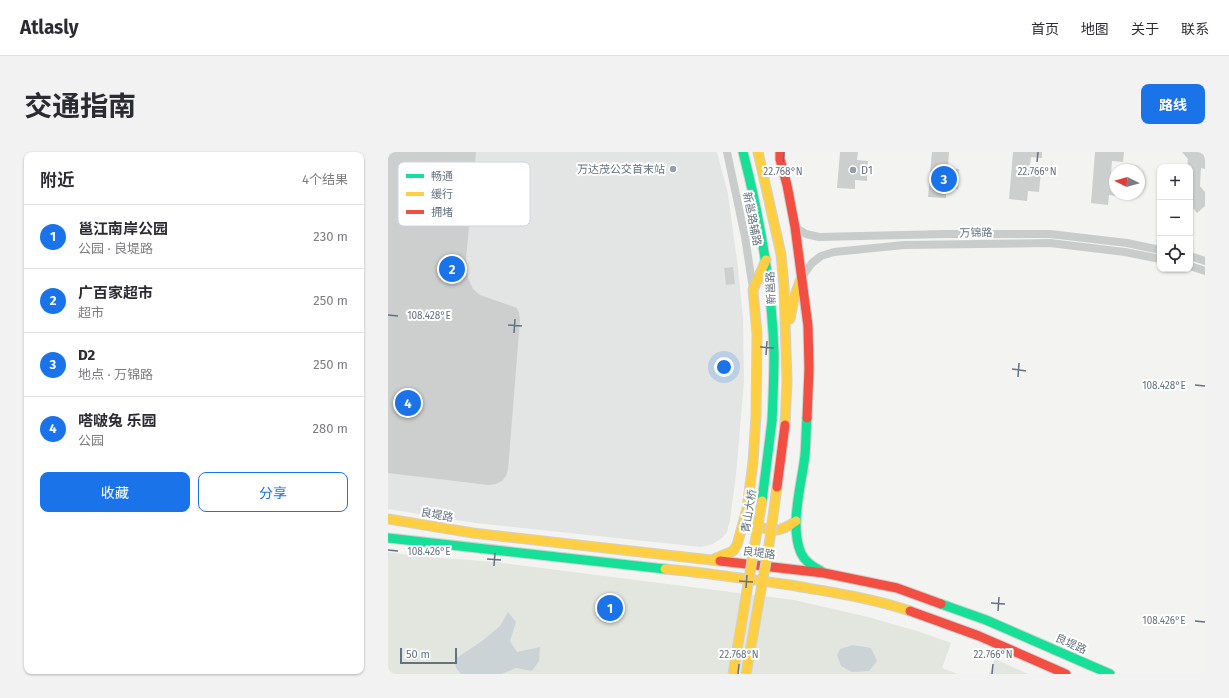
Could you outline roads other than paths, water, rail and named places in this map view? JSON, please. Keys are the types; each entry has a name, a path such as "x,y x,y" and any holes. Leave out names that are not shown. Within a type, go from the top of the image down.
{"main road":[{"path":"736,152 747,170"},
{"name":"新邕路","path":"742,152 752,187 766,260 774,354 772,421"},
{"name":"新邕路","path":"746,674 769,545 785,425 788,382 784,286 781,254 758,152"},
{"path":"779,154 795,227 808,326 809,369 805,454 796,521 796,537 801,554 810,565 824,573"},
{"path":"713,559 733,551 737,545 747,509 753,462 756,416 757,334 753,290 766,260"},
{"path":"786,338 794,298 802,276"},
{"path":"753,290 766,308 771,321"},
{"name":"青山大桥","path":"733,674 765,481 772,421"},
{"path":"747,509 751,519 756,525 768,530 780,531 796,521"},
{"name":"良堤路","path":"388,519 473,533 713,559 824,573 904,591 986,620 1110,674"},
{"path":"388,538 714,574 820,590 892,605 979,636 1066,674"},
{"path":"657,568 658,553"}],"street":[{"name":"新邕路辅路","path":"727,152 745,237 753,290"},
{"name":"万锦路","path":"795,227 806,234 818,237 945,234 1050,234 1127,243 1157,249"},
{"name":"万锦路","path":"802,276 812,263 821,256 834,252 904,245 1050,243 1126,252 1157,258"},
{"path":"1193,257 1205,261"},
{"path":"1193,267 1205,271"}],"place":[{"name":"万达茂公交首末站","path":"673,169"},
{"name":"D1","path":"853,170"},
{"name":"D2","path":"944,179"},
{"name":"广百家超市","path":"452,269"},
{"name":"嗒啵兔 乐园","path":"408,403"},
{"name":"邕江南岸公园","path":"610,608"}]}
